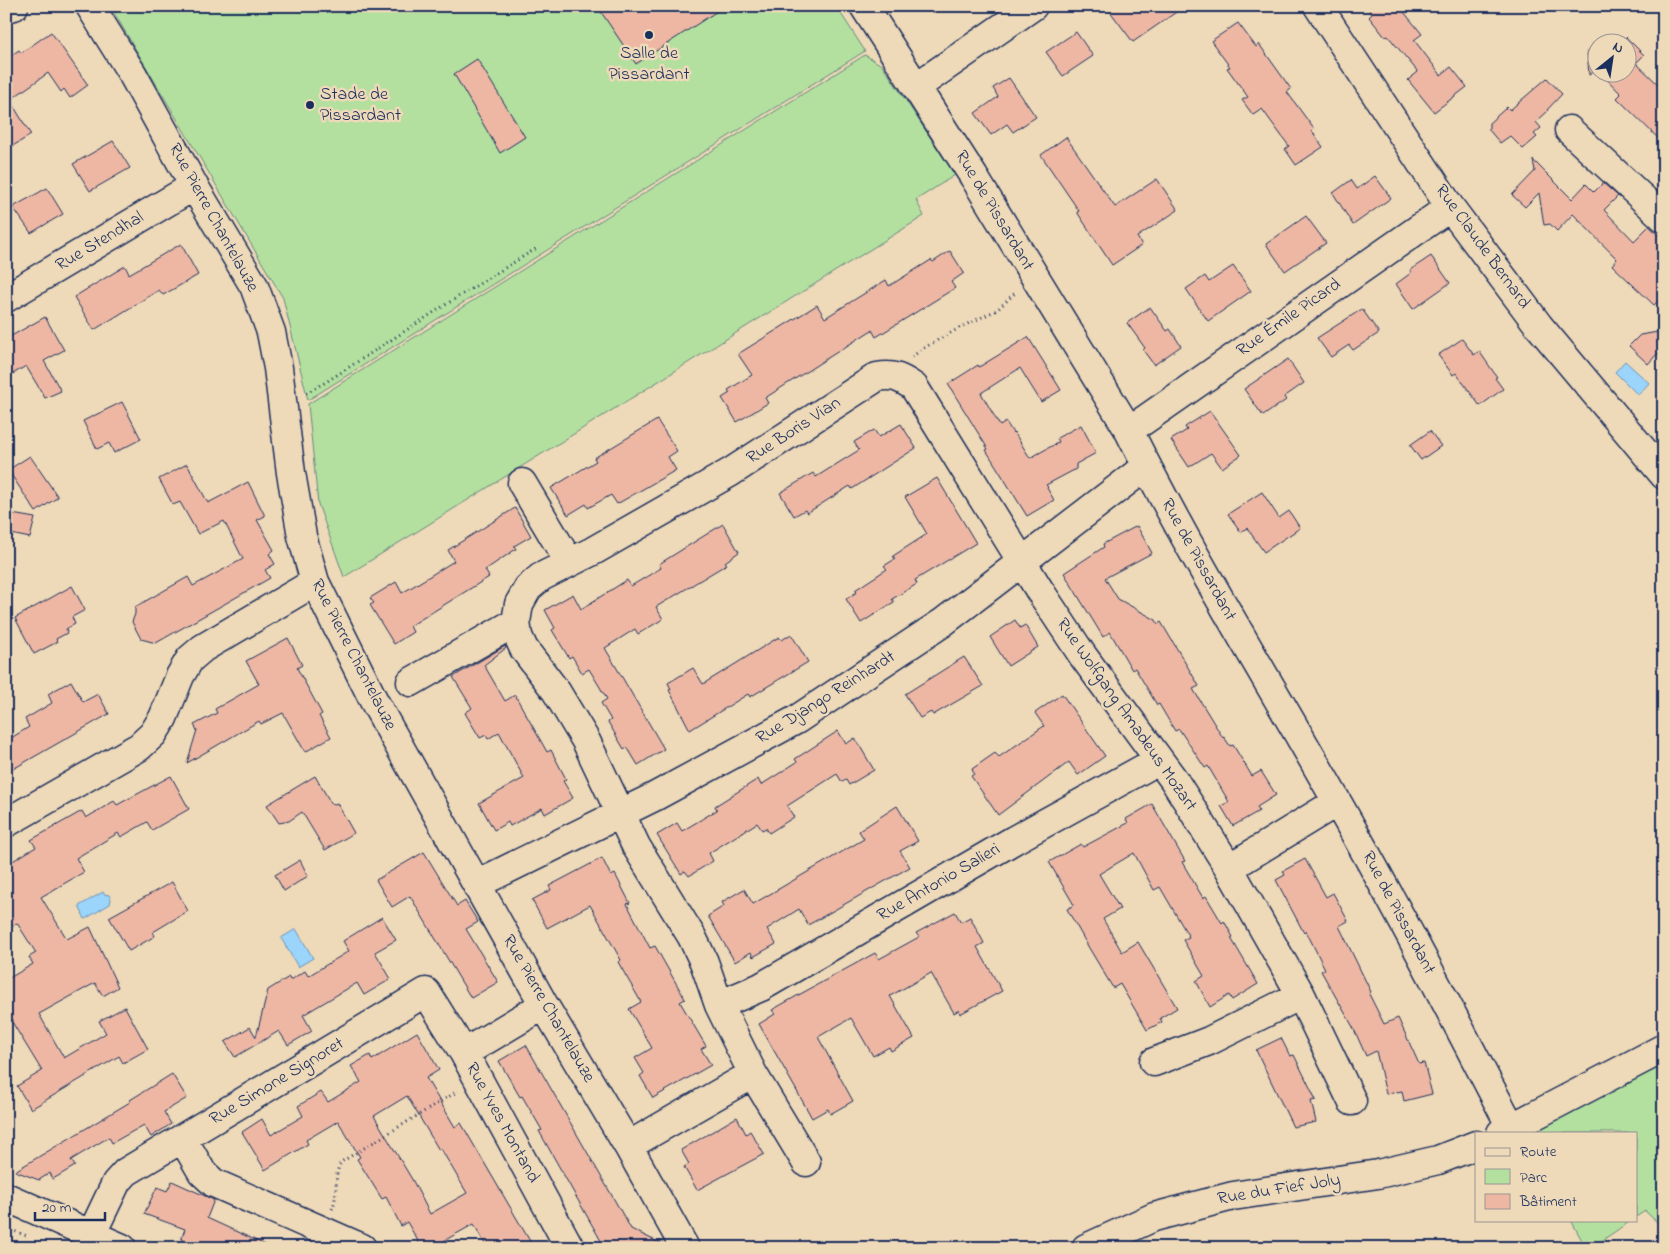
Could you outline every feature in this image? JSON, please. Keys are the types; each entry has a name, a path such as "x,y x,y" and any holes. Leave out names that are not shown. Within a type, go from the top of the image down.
{"street":[{"path":"6,8 14,6"},
{"name":"Rue Pierre Chantelauze","path":"90,6 133,75 194,186 254,286 271,332 278,368 291,473 302,536 315,582 374,701 544,1006 628,1146 685,1248"},
{"name":"Rue de Pissardant","path":"864,6 974,177 1128,429 1147,468 1228,614 1359,841 1506,1130"},
{"path":"916,87 1033,6"},
{"name":"Rue Claude Bernard","path":"1318,6 1450,207 1539,326 1664,475"},
{"path":"1569,130 1664,218"},
{"name":"Rue Stendhal","path":"6,298 194,186"},
{"name":"Rue Émile Picard","path":"1128,429 1450,207"},
{"name":"Rue Boris Vian","path":"516,622 519,604 528,588 542,577 593,551 731,472 877,377 890,375 897,377"},
{"path":"897,377 914,387 1022,562"},
{"name":"Rue Django Reinhardt","path":"477,884 733,756 796,720 942,623 1135,475 1147,468"},
{"path":"522,483 569,562"},
{"name":"Rue Wolfgang Amadeus Mozart","path":"1022,562 1083,656 1160,760 1229,868 1301,995 1352,1101"},
{"path":"6,823 139,747 153,734 163,718 180,676 190,659 203,648 315,582"},
{"path":"411,682 516,622 518,636 524,649 556,691 586,741 636,846 692,937 704,962 719,1005 753,1074 806,1162"},
{"name":"Rue Antonio Salieri","path":"719,1005 761,987 1014,840 1160,760"},
{"path":"1229,868 1337,802"},
{"name":"Rue Simone Signoret","path":"88,1241 116,1183 126,1172 426,992 464,1053"},
{"path":"1154,1062 1209,1041 1301,995"},
{"name":"Rue Yves Montand","path":"544,1006 464,1053 570,1248"},
{"path":"1506,1130 1664,1048"},
{"path":"628,1146 753,1074"},
{"path":"183,1139 202,1172 214,1182 362,1248"},
{"name":"Rue du Fief Joly","path":"1086,1248 1154,1217 1224,1198 1402,1169 1438,1160 1475,1145"},
{"path":"6,1197 88,1241 122,1248"}],"path":[{"path":"283,405 326,382 537,248"},
{"path":"897,377 905,362 922,349 960,327 997,310 1034,277"},
{"path":"323,1230 334,1205 337,1191 336,1170 341,1162 478,1079"}],"green space":[{"path":"110,6 836,6 865,51 308,400 283,298"},
{"path":"865,55 883,66 955,175 916,200 924,216 344,577 318,504 308,404"},
{"path":"1664,1054 1664,1219 1658,1223 1645,1211 1638,1216 1638,1132 1528,1132"},
{"path":"1572,1222 1629,1222 1591,1248 1586,1248"}],"water":[{"path":"1625,361 1649,383 1638,395 1615,372"},
{"path":"103,892 109,895 111,899 110,904 85,919 79,906"},
{"path":"296,929 313,958 298,967 281,938"}],"building":[{"name":"Salle de Pissardant","path":"597,6 725,6 636,64"},
{"path":"1106,6 1185,6 1133,42"},
{"path":"1366,6 1399,6 1422,34 1414,40 1441,75 1451,67 1467,87 1434,112 1408,80 1418,72 1388,36 1385,37 1369,17 1372,14"},
{"path":"1238,23 1256,47 1259,44 1291,89 1287,92 1314,129 1312,131 1323,147 1296,165 1285,149 1289,146 1262,109 1253,115 1242,100 1248,97 1227,68 1230,67 1211,41"},
{"path":"51,32 88,85 70,98 64,89 61,92 48,73 10,100 31,135 6,150 6,59 19,50 21,53"},
{"path":"1076,32 1093,56 1063,76 1046,52"},
{"path":"1638,49 1644,55 1638,61"},
{"path":"477,59 525,137 500,153 454,74"},
{"path":"1638,65 1664,90 1664,144 1617,98 1621,94 1610,82 1638,82"},
{"path":"1009,78 1036,117 1013,132 1007,124 991,135 975,113 998,97 993,88"},
{"path":"1547,78 1562,94 1536,122 1541,128 1534,134 1537,137 1523,149 1510,136 1500,143 1489,130 1489,123 1507,107 1510,110"},
{"path":"1066,137 1115,207 1157,179 1178,210 1137,237 1142,245 1112,265 1077,212 1079,211 1041,155"},
{"path":"113,141 130,168 90,191 73,164"},
{"path":"1533,160 1572,199 1586,184 1594,192 1603,183 1618,196 1604,210 1634,241 1649,226 1664,240 1664,295 1654,305 1612,265 1617,259 1573,214 1557,231 1550,224 1544,225 1539,193 1525,207 1512,195 1535,171"},
{"path":"1375,176 1391,198 1353,225 1333,193 1351,180 1357,189"},
{"path":"47,188 63,214 31,233 13,207"},
{"path":"1306,216 1326,243 1285,271 1266,244"},
{"path":"181,244 198,275 163,295 159,290 94,330 74,297 125,266 129,274"},
{"path":"950,251 964,273 951,282 955,288 876,337 872,330 765,398 768,403 737,422 722,398 730,393 728,390 752,375 738,354 817,305 825,318 886,280 889,286 931,260 933,262"},
{"path":"1431,256 1450,283 1413,309 1396,284 1411,273 1410,270"},
{"path":"1233,266 1251,291 1208,321 1186,289 1205,276 1209,282"},
{"path":"1150,307 1167,331 1170,329 1181,346 1154,365 1143,350 1145,348 1127,323"},
{"path":"1362,309 1379,333 1353,350 1349,345 1331,357 1317,338"},
{"path":"45,317 64,350 44,361 61,391 45,398 26,366 6,378 6,339"},
{"path":"1664,331 1664,354 1657,354 1648,364 1629,346 1640,335"},
{"path":"1028,337 1061,390 1041,402 1020,368 981,393 1000,426 1006,422 1030,458 1059,442 1057,438 1081,425 1096,453 1076,464 1076,469 1046,485 1054,500 1027,516 948,384"},
{"path":"1462,339 1474,355 1479,351 1503,389 1480,406 1456,373 1453,375 1438,355"},
{"path":"1288,359 1304,383 1284,397 1286,400 1263,416 1244,389"},
{"path":"122,402 141,439 114,453 109,443 97,449 83,421"},
{"path":"1210,411 1241,455 1222,468 1211,453 1189,467 1171,440 1187,430 1185,427"},
{"path":"657,420 677,451 668,457 676,470 617,504 611,495 588,508 586,504 568,515 551,488 596,461 594,458"},
{"path":"901,424 916,448 852,489 850,486 807,513 805,510 794,516 780,493 813,473 816,477 859,450 854,442 874,430 879,437"},
{"path":"1430,431 1441,446 1421,460 1410,445"},
{"path":"30,456 58,497 36,512 8,470"},
{"path":"187,464 208,503 248,482 265,516 257,520 274,550 269,554 275,564 265,570 270,578 156,643 141,639 132,622 135,607 188,577 193,586 243,559 224,521 198,534 180,502 173,505 159,479"},
{"path":"937,478 976,543 915,580 917,584 892,599 894,602 861,623 846,599 857,592 855,590 887,569 884,566 895,559 893,556 927,534 905,497"},
{"path":"1262,492 1279,518 1289,511 1300,528 1264,552 1247,528 1241,532 1228,514"},
{"path":"515,508 531,536 514,546 516,549 485,570 489,577 410,626 413,632 394,644 370,605 374,603 370,598 396,582 402,593 454,561 448,550"},
{"path":"6,513 35,518 30,538 6,533"},
{"path":"723,524 739,552 725,562 727,564 656,607 663,619 638,634 635,629 605,648 664,749 638,765 627,747 624,749 608,722 611,720 601,703 607,699 589,669 582,673 572,656 569,658 552,630 555,628 545,610 573,594 581,609 627,580 631,586 661,568 659,564"},
{"path":"1137,526 1152,553 1105,578 1118,599 1156,620 1158,624 1161,622 1199,686 1193,689 1223,738 1230,746 1233,745 1252,776 1261,771 1276,795 1257,807 1259,811 1233,826 1221,806 1229,802 1208,766 1205,768 1179,729 1175,731 1135,668 1132,670 1110,632 1103,637 1064,573 1104,547 1103,544"},
{"path":"72,586 85,610 72,617 75,624 66,629 67,633 56,639 57,642 34,654 15,618"},
{"path":"1015,620 1020,628 1025,625 1038,647 1008,666 990,637"},
{"path":"791,634 808,662 750,697 748,694 690,730 669,690 671,689 668,683 693,668 703,684 779,637 782,640"},
{"path":"288,638 302,665 297,668 322,714 319,716 331,737 305,752 283,713 261,724 259,721 187,763 197,730 194,725 217,713 215,709 259,684 246,661"},
{"path":"505,646 506,648 484,665 505,701 515,695 547,752 551,750 566,779 563,781 573,798 545,814 542,808 510,826 508,822 494,830 479,803 524,778 499,732 488,739 486,735 480,738 465,713 472,708 453,677"},
{"path":"964,657 983,686 933,715 931,712 920,718 905,694"},
{"path":"71,681 83,702 98,694 109,714 6,773 6,741 29,727 25,719 52,703 48,694"},
{"path":"1062,694 1105,756 1078,775 1069,762 998,815 971,776 974,774 972,769 995,753 999,757 1044,726 1035,713"},
{"path":"838,731 846,744 855,738 874,770 849,785 846,780 842,782 837,774 787,806 794,817 769,833 766,828 762,830 757,823 709,853 713,861 689,876 685,871 681,874 657,835 677,823 682,831 717,810 715,806 758,779 761,785 797,762 795,759"},
{"path":"171,776 189,809 152,830 147,822 121,837 118,833 76,858 84,872 41,897 67,939 90,927 118,987 103,996 95,983 39,1014 64,1058 106,1033 99,1021 125,1007 148,1049 123,1063 119,1056 31,1109 17,1086 42,1071 12,1022 6,1026 6,980 33,964 29,957 36,953 17,923 6,929 6,865 36,847 31,840 82,811 86,818 114,801 117,805"},
{"path":"315,776 332,805 337,803 354,833 325,850 302,812 289,821 279,823 267,805"},
{"path":"1152,804 1185,861 1182,862 1203,898 1206,896 1222,923 1224,921 1233,937 1231,938 1258,984 1232,1000 1229,995 1210,1007 1196,981 1204,976 1183,940 1189,937 1160,887 1154,890 1134,853 1099,874 1120,909 1103,919 1122,952 1138,942 1177,1008 1160,1018 1162,1022 1147,1030 1120,984 1113,988 1089,948 1067,909 1074,905 1049,862 1081,844 1083,847 1128,823 1126,819"},
{"path":"897,806 918,841 900,851 910,867 808,925 799,909 767,929 776,944 753,957 751,952 735,962 708,916 724,906 722,902 744,889 753,904 864,839 859,831"},
{"path":"424,852 457,906 465,901 478,922 466,929 498,982 471,998 410,896 392,907 376,880"},
{"path":"602,858 611,876 615,874 630,903 627,904 650,948 655,946 685,999 680,1002 706,1046 701,1049 711,1065 653,1098 640,1076 644,1073 635,1058 652,1048 629,1009 641,1002 618,962 621,960 590,905 547,928 532,900 551,890 549,886"},
{"path":"1305,859 1326,897 1333,893 1348,921 1339,926 1371,992 1369,994 1384,1024 1398,1018 1419,1064 1424,1063 1432,1094 1404,1101 1402,1091 1386,1094 1376,1051 1366,1056 1353,1027 1321,971 1325,969 1306,931 1304,933 1276,880 1285,875 1283,871"},
{"path":"300,860 308,876 284,891 275,875"},
{"path":"172,882 188,911 153,932 155,936 129,951 109,917"},
{"path":"955,912 961,922 970,917 984,943 977,947 1002,991 960,1014 959,1010 954,1013 931,973 890,996 914,1038 891,1051 889,1047 873,1056 851,1018 818,1037 853,1101 830,1114 828,1109 812,1118 759,1024 775,1014 772,1010 875,953 879,959 919,937 916,933"},
{"path":"382,917 396,940 375,952 391,979 364,995 357,983 303,1015 312,1031 288,1045 279,1031 235,1057 225,1042 250,1027 256,1037 268,990 289,977 290,980 305,971 308,976 349,951 343,941"},
{"path":"417,1032 439,1070 426,1078 455,1127 461,1123 534,1248 487,1248 474,1224 431,1248 422,1248 407,1222 401,1226 386,1197 382,1199 357,1159 360,1157 338,1121 306,1140 308,1144 265,1170 242,1132 262,1119 271,1135 303,1116 298,1106 321,1092 328,1102 361,1082 351,1066 370,1055 372,1060","holes":["407,1096 439,1150 441,1149 467,1193 430,1214 413,1181 374,1116"]},
{"path":"1281,1038 1290,1056 1294,1055 1316,1100 1311,1101 1316,1122 1293,1127 1256,1050"},
{"path":"526,1045 631,1229 667,1248 605,1248 539,1131 542,1130 499,1061"},
{"path":"172,1074 187,1098 164,1112 171,1124 151,1137 144,1125 112,1143 109,1137 71,1160 75,1166 53,1179 50,1173 39,1180 15,1171 130,1102 130,1100"},
{"path":"737,1117 746,1134 750,1131 764,1154 697,1190 684,1167 689,1164 681,1150"},
{"path":"172,1181 214,1200 207,1218 272,1248 202,1248 181,1239 185,1229 144,1214 157,1187 167,1191"}],"place":[{"name":"Salle de Pissardant","path":"649,35"},
{"name":"Stade de Pissardant","path":"310,105"}]}
